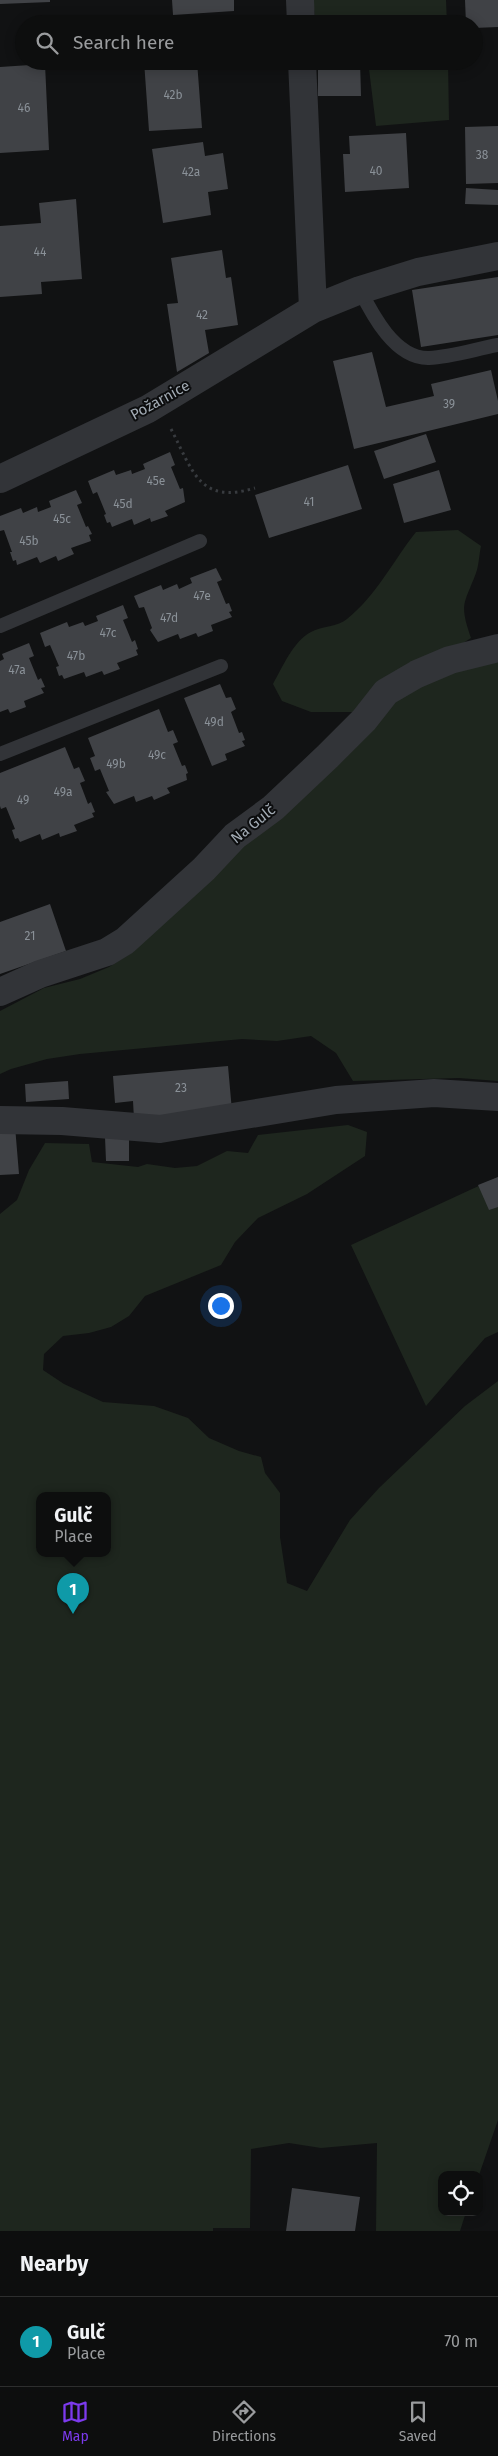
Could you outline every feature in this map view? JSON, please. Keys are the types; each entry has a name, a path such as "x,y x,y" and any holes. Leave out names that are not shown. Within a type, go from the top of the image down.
{"street":[{"path":"300,0 301,15"},
{"path":"302,70 313,309"},
{"name":"Požarnice","path":"0,479 157,404 313,309 360,290 418,272 498,256"},
{"name":"Na Gulč","path":"0,992 40,974 107,952 125,941 204,869 235,836 273,808 328,756 364,720 386,692 416,674 450,660 498,648"},
{"path":"0,1120 62,1120 160,1129 336,1100 434,1093 498,1097"}],"lane":[{"path":"360,290 379,327 408,352 427,358 498,345"},
{"path":"0,626 200,541"},
{"path":"0,754 221,666"}],"path":[{"path":"157,404 201,484 217,493 238,493 255,488"}],"shaded area":[{"path":"313,0 446,0 447,15 315,15"},
{"path":"369,70 448,70 449,120 376,126"},
{"path":"458,530 481,546 477,570 464,604 465,618 471,638 355,712 311,712 282,701 273,684 299,641 315,630 343,622 357,610 376,589 416,532"},
{"path":"498,662 498,1081 459,1078 353,1081 336,1053 311,1036 277,1041 242,1039 80,1054 47,1059 0,1074 0,1011 44,988 80,979 109,967 130,954 175,904 391,698 420,679"},
{"path":"348,1125 367,1132 365,1156 307,1194 258,1218 235,1242 221,1265 145,1296 129,1316 111,1327 89,1333 63,1336 44,1354 43,1370 64,1384 103,1402 154,1406 188,1418 209,1438 239,1451 261,1457 265,1473 280,1493 280,1537 287,1583 307,1591 350,1520 379,1488 465,1406 498,1381 498,2120 480,2171 438,2171 438,2216 465,2216 460,2231 376,2231 377,2143 321,2148 289,2143 251,2149 250,2228 213,2228 213,2231 0,2231 0,1214 17,1200 29,1170 45,1143 89,1144 92,1162 138,1167 147,1164 175,1168 197,1166 227,1151 248,1153 258,1135"},
{"path":"498,1177 498,1332 485,1338 426,1406 351,1245"}],"building":[{"path":"0,0 50,0 50,2 0,4"},
{"path":"172,0 234,0 234,11 173,15"},
{"path":"465,0 498,0 498,27 483,28 483,15 466,15"},
{"path":"15,66 15,70 45,70 49,150 0,153 0,67"},
{"path":"145,70 198,70 202,128 149,131"},
{"path":"318,70 360,70 361,96 318,96"},
{"path":"498,126 498,183 466,184 465,127"},
{"path":"406,133 409,188 345,192 343,154 350,154 349,136"},
{"path":"203,142 205,156 223,153 228,189 208,192 211,215 163,223 152,149"},
{"path":"466,188 498,190 498,205 465,204"},
{"path":"76,199 82,279 41,282 42,294 0,297 0,226 41,223 39,203"},
{"path":"222,250 226,278 231,277 238,325 205,330 209,353 177,372 167,304 178,303 171,258"},
{"path":"498,277 498,335 421,347 412,290"},
{"path":"372,352 386,407 434,396 431,384 491,370 498,401 498,414 354,449 333,361"},
{"path":"426,434 436,462 384,479 374,451"},
{"path":"170,452 175,465 171,467 180,489 183,488 185,502 165,511 168,516 151,522 150,518 134,525 132,519 112,527 110,522 107,523 104,515 106,514 97,492 93,494 88,481 114,470 116,475 131,470 132,474 145,469 143,464"},
{"path":"348,465 362,509 269,538 255,495"},
{"path":"439,470 451,510 404,523 393,484"},
{"path":"76,490 82,503 77,505 86,527 88,526 92,534 89,535 91,541 71,548 74,554 58,561 56,556 40,563 37,557 17,565 16,560 13,561 10,552 12,552 4,530 0,531 0,516 21,508 23,513 37,507 38,512 51,507 49,501"},
{"path":"216,568 222,580 217,582 226,604 229,603 232,611 229,612 232,617 211,625 213,631 198,637 196,633 180,639 178,634 158,642 150,630 152,628 144,607 139,608 134,596 161,585 163,590 177,584 179,589 192,583 190,578"},
{"path":"123,605 128,618 123,620 132,642 135,640 138,655 117,663 120,669 104,675 102,671 86,677 84,672 64,679 62,675 59,676 56,667 59,666 50,645 45,647 40,633 67,622 69,627 83,622 85,626 98,621 96,616"},
{"path":"29,643 34,656 29,658 38,680 41,678 45,687 41,688 44,693 24,701 26,707 10,713 8,709 0,712 0,661 4,659 2,654"},
{"path":"220,684 226,698 231,697 236,709 231,712 239,733 242,732 245,740 242,741 245,746 225,754 227,760 212,766 184,698"},
{"path":"159,709 168,732 173,730 178,742 173,744 182,766 185,765 188,773 186,774 187,780 167,788 170,793 154,800 152,796 136,802 134,796 114,804 106,792 109,791 100,769 95,771 90,758 95,756 88,738"},
{"path":"65,747 74,769 79,767 85,781 80,783 88,804 91,802 95,812 92,813 94,817 74,825 77,831 60,837 59,833 42,840 40,834 20,842 18,838 15,839 12,830 15,829 6,807 1,809 0,806 0,773"},
{"path":"50,904 66,951 0,974 0,922"},
{"path":"228,1066 232,1111 134,1119 133,1101 115,1103 113,1076"},
{"path":"68,1081 69,1099 26,1102 25,1084"},
{"path":"15,1126 19,1174 0,1175 0,1128"},
{"path":"105,1137 129,1137 129,1161 106,1161"},
{"path":"498,1177 498,1207 489,1210 478,1185"},
{"path":"292,2188 360,2197 355,2231 286,2231"}],"place":[{"name":"Gulč","path":"73,1614"}]}
